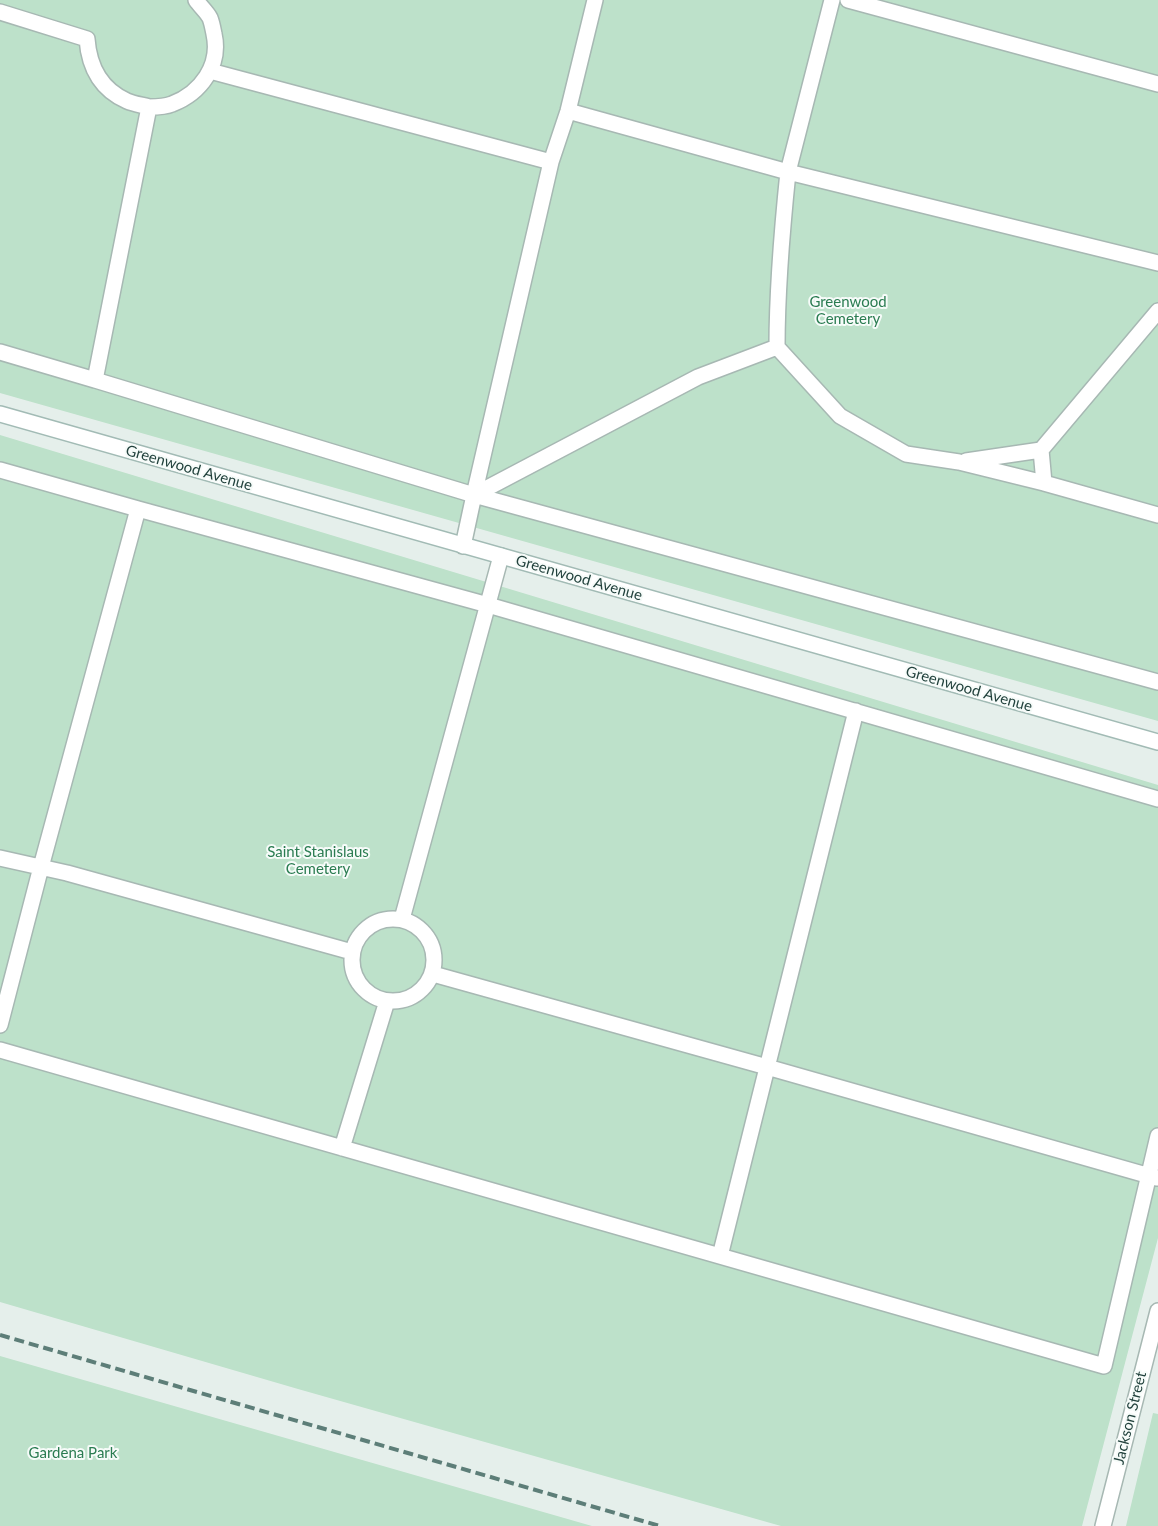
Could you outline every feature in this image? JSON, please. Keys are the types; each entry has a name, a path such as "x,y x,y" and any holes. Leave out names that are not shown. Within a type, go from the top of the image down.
{"street":[{"path":"0,12 87,39 88,52 93,69 108,90 127,101 149,108 171,105 188,96 200,86 210,71 216,42 210,19 196,0"},
{"path":"463,546 551,162 568,111 595,0"},
{"path":"832,0 788,172 778,291 777,347 840,416 906,454 959,462 1158,514"},
{"path":"848,0 1158,84"},
{"path":"210,71 551,162"},
{"path":"95,380 149,108"},
{"path":"568,111 788,172 1158,263"},
{"path":"959,462 1041,450 1158,311"},
{"path":"474,495 698,377 777,347"},
{"path":"0,352 474,495 1158,682"},
{"name":"Greenwood Avenue","path":"0,414 1158,742"},
{"path":"1041,450 1044,483"},
{"path":"0,470 488,605 1158,799"},
{"path":"0,1024 138,509"},
{"path":"402,919 501,556"},
{"path":"720,1256 856,711"},
{"path":"0,858 41,867 352,952"},
{"path":"388,919 402,919 420,929 433,946 435,960 433,974 427,985 418,994 407,1000 387,1001 371,996 362,987 355,977 352,965 352,952 357,940 365,930 376,923 388,919"},
{"path":"433,974 1153,1177"},
{"path":"342,1148 387,1001"},
{"path":"0,1050 1104,1366 1153,1177 1158,1136"},
{"name":"Jackson Street","path":"1103,1526 1158,1311"}],"green space":[{"name":"Greenwood Cemetery","path":"0,0 1158,0 1158,721 0,393"},
{"name":"Saint Stanislaus Cemetery","path":"0,435 1158,785 1158,1238 1082,1526 781,1526 0,1302"},
{"name":"Gardena Park","path":"0,1356 592,1526 0,1526"},
{"path":"1153,1413 1158,1414 1158,1526 1126,1526"}],"railway":[{"path":"0,1335 660,1526"}]}
